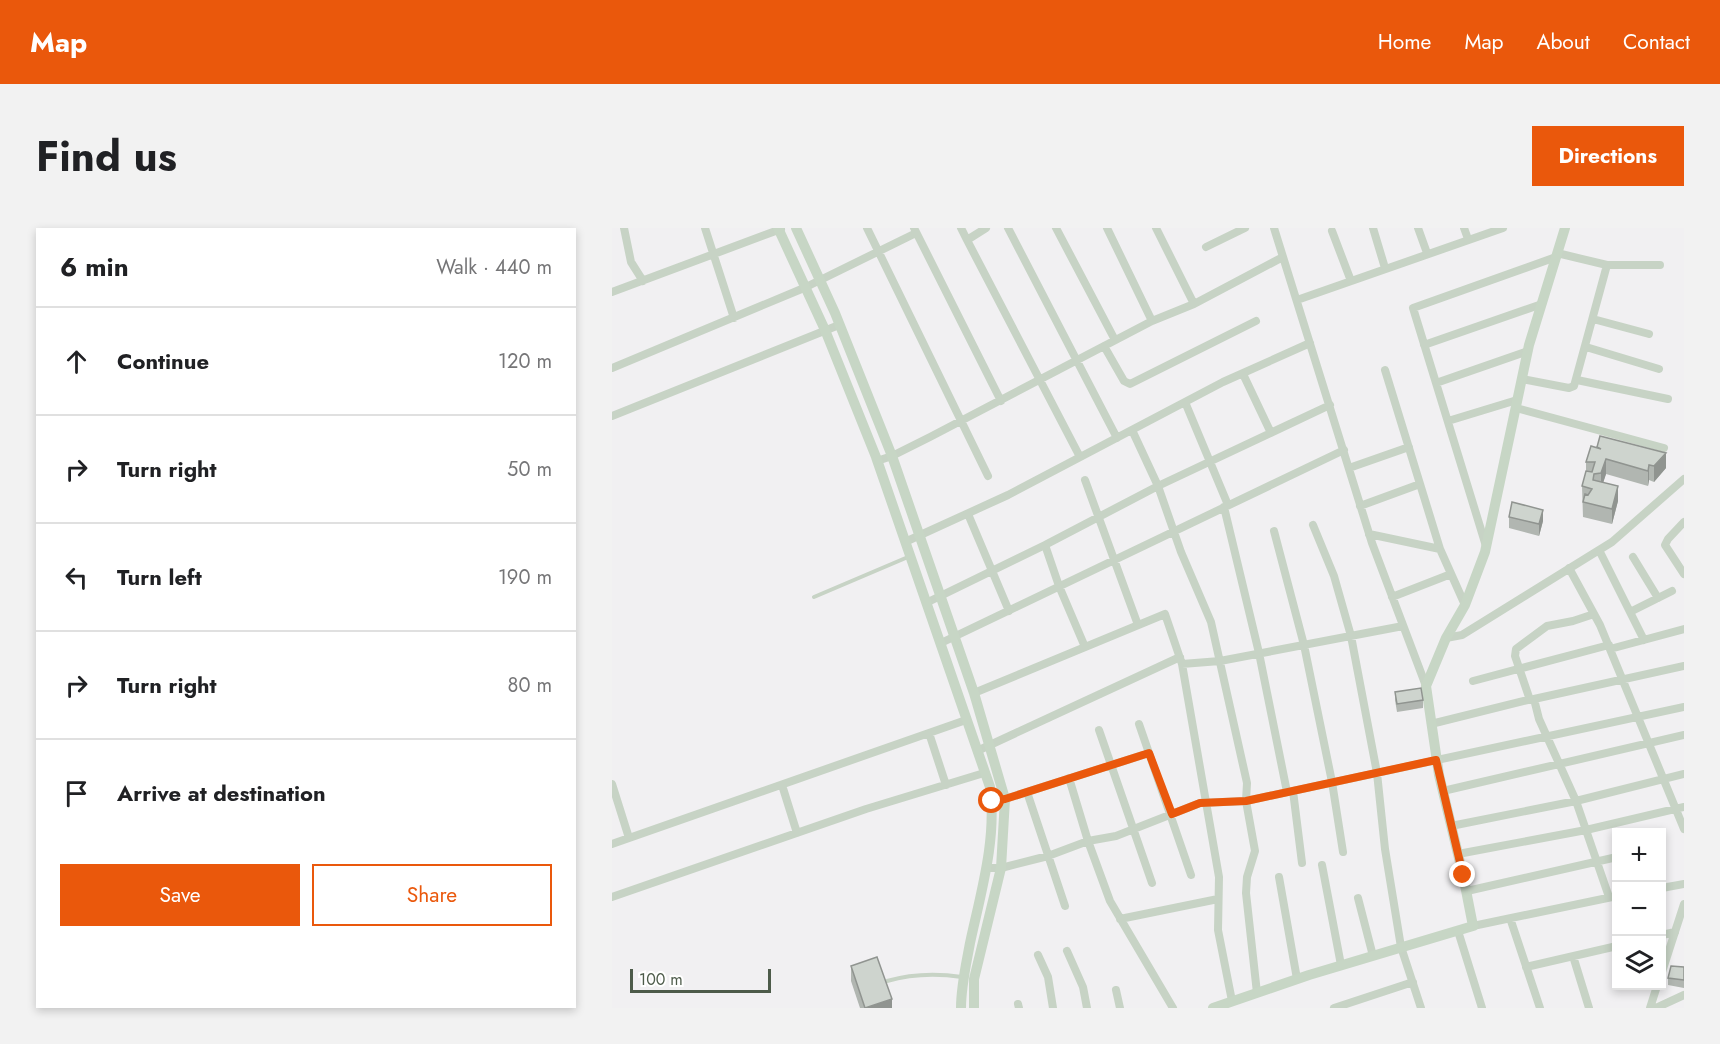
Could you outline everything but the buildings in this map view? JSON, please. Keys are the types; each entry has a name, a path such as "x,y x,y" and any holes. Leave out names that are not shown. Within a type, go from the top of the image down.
{"main road":[{"path":"780,228 804,288 825,330 877,461 990,787 992,825 969,978 974,1008"},
{"path":"796,228 821,280 892,456 974,693 1005,799 1001,868 961,1008"},
{"path":"1213,1008 1341,965 1473,926 1436,760 1426,686 1446,638 1465,605 1486,547 1528,351 1565,228"},
{"path":"858,413 873,406"},
{"path":"955,686 969,680"}],"street":[{"path":"624,228 631,262 643,281"},
{"path":"705,228 734,318"},
{"path":"612,292 780,228"},
{"path":"867,228 988,476"},
{"path":"961,228 1080,457"},
{"path":"967,240 986,228"},
{"path":"1008,228 1117,438"},
{"path":"1056,228 1115,340"},
{"path":"1107,228 1152,321"},
{"path":"1156,228 1194,304"},
{"path":"1206,247 1245,228"},
{"path":"1275,228 1369,534 1426,686"},
{"path":"1373,228 1385,268"},
{"path":"1418,228 1427,253"},
{"path":"1464,228 1468,239"},
{"path":"1297,300 1502,228"},
{"path":"612,368 804,288 915,230 1001,401"},
{"path":"1332,231 1351,281"},
{"path":"1486,547 1413,308 1557,255 1607,265 1660,265"},
{"path":"877,461 892,456 1152,321 1194,304 1284,257"},
{"path":"1522,379 1569,388 1574,386 1607,265"},
{"path":"1424,345 1542,304"},
{"path":"1593,319 1649,334"},
{"path":"1104,346 1124,381 1130,384 1256,321"},
{"path":"612,416 839,325"},
{"path":"905,542 1008,495 1185,402 1310,343"},
{"path":"1586,347 1659,369"},
{"path":"1436,383 1528,351"},
{"path":"1385,370 1440,549 1465,605"},
{"path":"1242,374 1271,433"},
{"path":"1577,380 1668,399"},
{"path":"1185,402 1226,506 1290,791 1302,863"},
{"path":"1448,421 1516,404 1664,448"},
{"path":"926,603 1046,545 1158,486 1330,405"},
{"path":"1132,430 1158,486 1211,622 1220,661 1247,783 1246,801 1255,851 1247,877 1246,893 1257,993"},
{"path":"1349,468 1409,447"},
{"path":"940,643 1344,450"},
{"path":"1446,638 1462,635 1612,542 1684,478"},
{"path":"1085,480 1138,625"},
{"path":"1360,506 1420,484"},
{"path":"968,514 1009,611"},
{"path":"1684,522 1665,545 1684,574"},
{"path":"1313,525 1334,576 1351,636 1377,773 1385,849 1401,947 1421,1008"},
{"path":"1274,531 1305,645 1332,782 1343,852"},
{"path":"1369,534 1440,549"},
{"path":"1046,545 1059,586 1085,647"},
{"path":"1599,550 1644,640"},
{"path":"1633,557 1658,598"},
{"path":"1569,568 1594,614 1648,742 1680,808 1684,829"},
{"path":"1392,597 1451,574"},
{"path":"1630,612 1672,591"},
{"path":"974,693 1165,614 1181,660 1219,877 1218,930 1232,1001"},
{"path":"1594,614 1546,626 1519,646 1515,656 1612,894"},
{"path":"978,751 1181,660 1220,661 1403,626"},
{"path":"1473,681 1684,629"},
{"path":"1431,724 1684,666"},
{"path":"986,868 1001,868 1048,856 1088,841 1116,836 1206,803 1246,801 1684,707"},
{"path":"612,844 966,720"},
{"path":"1139,724 1172,814 1191,875"},
{"path":"1099,730 1109,765 1152,883"},
{"path":"929,733 946,785"},
{"path":"1443,791 1684,735"},
{"path":"992,801 1005,799 1149,753"},
{"path":"612,897 797,833 984,773"},
{"path":"1451,825 1576,801 1684,774"},
{"path":"1069,778 1088,841 1110,901 1173,1008"},
{"path":"612,784 629,838"},
{"path":"782,784 797,833"},
{"path":"1027,792 1065,906"},
{"path":"1458,854 1586,830 1680,808"},
{"path":"1467,891 1612,858"},
{"path":"1322,865 1341,965"},
{"path":"1279,877 1298,979"},
{"path":"1666,887 1684,884"},
{"path":"1473,926 1612,896"},
{"path":"1358,898 1373,956"},
{"path":"1120,919 1218,899"},
{"path":"1666,960 1684,904"},
{"path":"1510,918 1540,1008"},
{"path":"1458,931 1482,1008"},
{"path":"1666,934 1675,932"},
{"path":"1526,967 1612,947"},
{"path":"1067,951 1083,987 1087,1008"},
{"path":"1038,955 1048,977 1053,1008"},
{"path":"1573,956 1589,1008"},
{"path":"1334,1008 1413,982"},
{"path":"1116,990 1120,1008"},
{"path":"1650,1008 1656,990"},
{"path":"1656,1008 1684,995"}],"lane":[{"path":"814,597 910,556"},
{"path":"886,981 913,975 969,978"}],"route":[{"path":"992,801 1005,799 1149,753 1172,814 1200,803 1246,801 1436,760 1463,875"}]}
